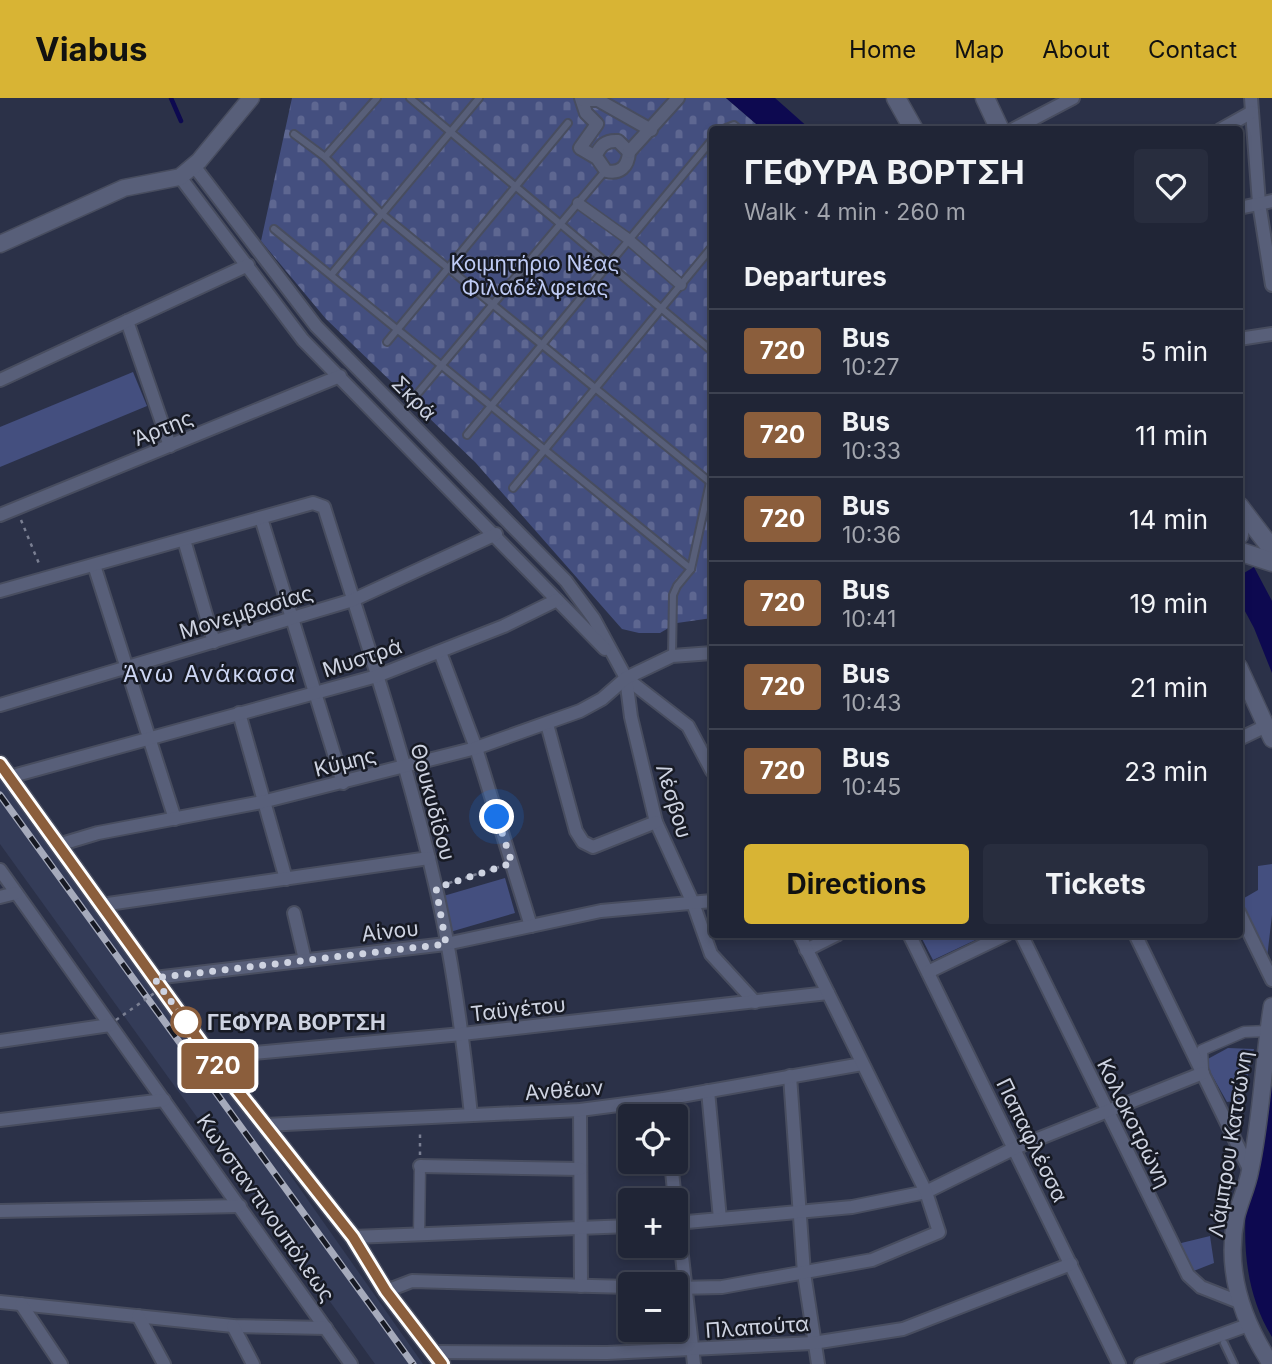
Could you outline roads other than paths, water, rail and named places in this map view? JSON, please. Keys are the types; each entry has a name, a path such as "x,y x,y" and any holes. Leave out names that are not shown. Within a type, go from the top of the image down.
{"main road":[{"path":"985,98 997,126"},
{"path":"901,102 912,126"},
{"path":"1243,518 1250,542 1272,562"}],"street":[{"path":"0,244 117,190 180,177 194,166 251,98"},
{"path":"651,130 598,100 582,99 586,113 597,124 580,148 596,157 606,171 614,173 623,169 628,162 629,152 651,130 678,98"},
{"path":"1020,126 1073,98"},
{"path":"1251,98 1266,202 1272,285"},
{"path":"1227,126 1252,112"},
{"path":"596,157 600,147 610,140 618,141 629,152"},
{"name":"Σκρά","path":"194,166 316,326 566,581 594,620 610,654 626,678"},
{"name":"Σκρά","path":"180,177 303,340 496,534 610,654"},
{"path":"1243,207 1266,202"},
{"path":"578,204 627,238 681,285"},
{"path":"0,380 248,265"},
{"path":"127,321 170,446"},
{"path":"1243,338 1272,334"},
{"name":"Άρτης","path":"5,511 340,376"},
{"name":"Θουκυδίδου","path":"261,518 313,503 324,508 377,676 429,858 463,1034 471,1115"},
{"path":"0,591 261,518 343,783"},
{"name":"Μονεμβασίας","path":"0,705 353,600 496,534"},
{"path":"184,540 214,642"},
{"path":"94,565 175,819"},
{"name":"Μυστρά","path":"5,771 151,739 377,676 440,652 557,600"},
{"path":"440,652 476,748 531,926"},
{"path":"709,653 672,656 626,678 688,726 709,765"},
{"path":"1243,676 1269,733 1243,738"},
{"name":"Κύμης","path":"58,845 98,833 262,802 476,748 547,724 602,699 626,678"},
{"name":"Λέσβου","path":"626,678 631,717 656,822 693,903 711,954 755,1002"},
{"path":"239,713 262,802 286,879"},
{"path":"547,724 576,831 583,842 593,847 656,822"},
{"path":"5,771 155,985 353,1237 386,1291 437,1358"},
{"path":"101,905 429,858"},
{"name":"Κωνσταντινουπόλεως","path":"0,870 113,1022 163,1101 351,1364"},
{"path":"0,897 16,893"},
{"name":"Αίνου","path":"155,985 305,960 446,944 601,911 709,901"},
{"path":"294,913 305,960"},
{"path":"1243,920 1272,979"},
{"path":"688,1288 715,1288 884,1256 939,1232 926,1192 801,938"},
{"path":"806,950 830,938"},
{"name":"Παπαφλέσσα","path":"911,938 1119,1364"},
{"path":"928,972 999,938"},
{"name":"Κολοκοτρώνη","path":"1022,938 1188,1275 1201,1287 1239,1302"},
{"path":"1138,938 1250,1171"},
{"name":"Ταϋγέτου","path":"211,1057 463,1034 828,993"},
{"name":"Λάμπρου Κατσώνη","path":"1271,1364 1248,1325 1239,1302 1234,1276 1236,1219 1250,1171 1272,1006"},
{"path":"0,1041 113,1022"},
{"path":"1203,1073 1202,1050 1244,1032 1268,1031"},
{"name":"Ανθέων","path":"265,1125 580,1110 664,1099 862,1064"},
{"path":"688,1222 852,1207 926,1192 1015,1148 1107,1114 1203,1073"},
{"path":"790,1076 804,1273 818,1364"},
{"path":"708,1091 720,1219"},
{"path":"664,1099 665,1104"},
{"path":"0,1121 163,1101"},
{"path":"580,1110 581,1286"},
{"path":"419,1235 420,1166 580,1169"},
{"path":"0,1211 240,1206"},
{"path":"353,1237 618,1227"},
{"name":"Πλαπούτα","path":"437,1358 609,1358 813,1343 903,1329 1070,1264"},
{"path":"386,1291 412,1281 618,1287"},
{"path":"0,1302 233,1326 326,1328"},
{"path":"21,1304 61,1364"},
{"path":"138,1316 163,1364"},
{"path":"688,1324 694,1364"},
{"path":"1141,1364 1248,1325"},
{"path":"233,1326 253,1364"}],"lane":[{"path":"325,157 377,98"},
{"path":"410,98 709,348"},
{"path":"331,275 479,98"},
{"path":"387,342 568,123"},
{"path":"294,134 325,157 382,214 709,481"},
{"path":"467,435 627,238 709,143"},
{"path":"419,392 606,171"},
{"path":"274,229 691,569"},
{"path":"513,488 663,310 709,251"},
{"path":"672,656 673,595 691,569 709,487"},
{"path":"1224,1343 1234,1364"}],"waterway":[{"path":"171,98 181,121"}],"railway":[{"path":"0,795 413,1364"}],"place":[{"name":"ΓΕΦΥΡΑ ΒΟΡΤΣΗ","path":"186,1022"}],"district":[{"name":"Άνω Ανάκασα","path":"210,674"}],"park label":[{"name":"Κοιμητήριο Νέας Φιλαδέλφειας","path":"535,275"}]}
